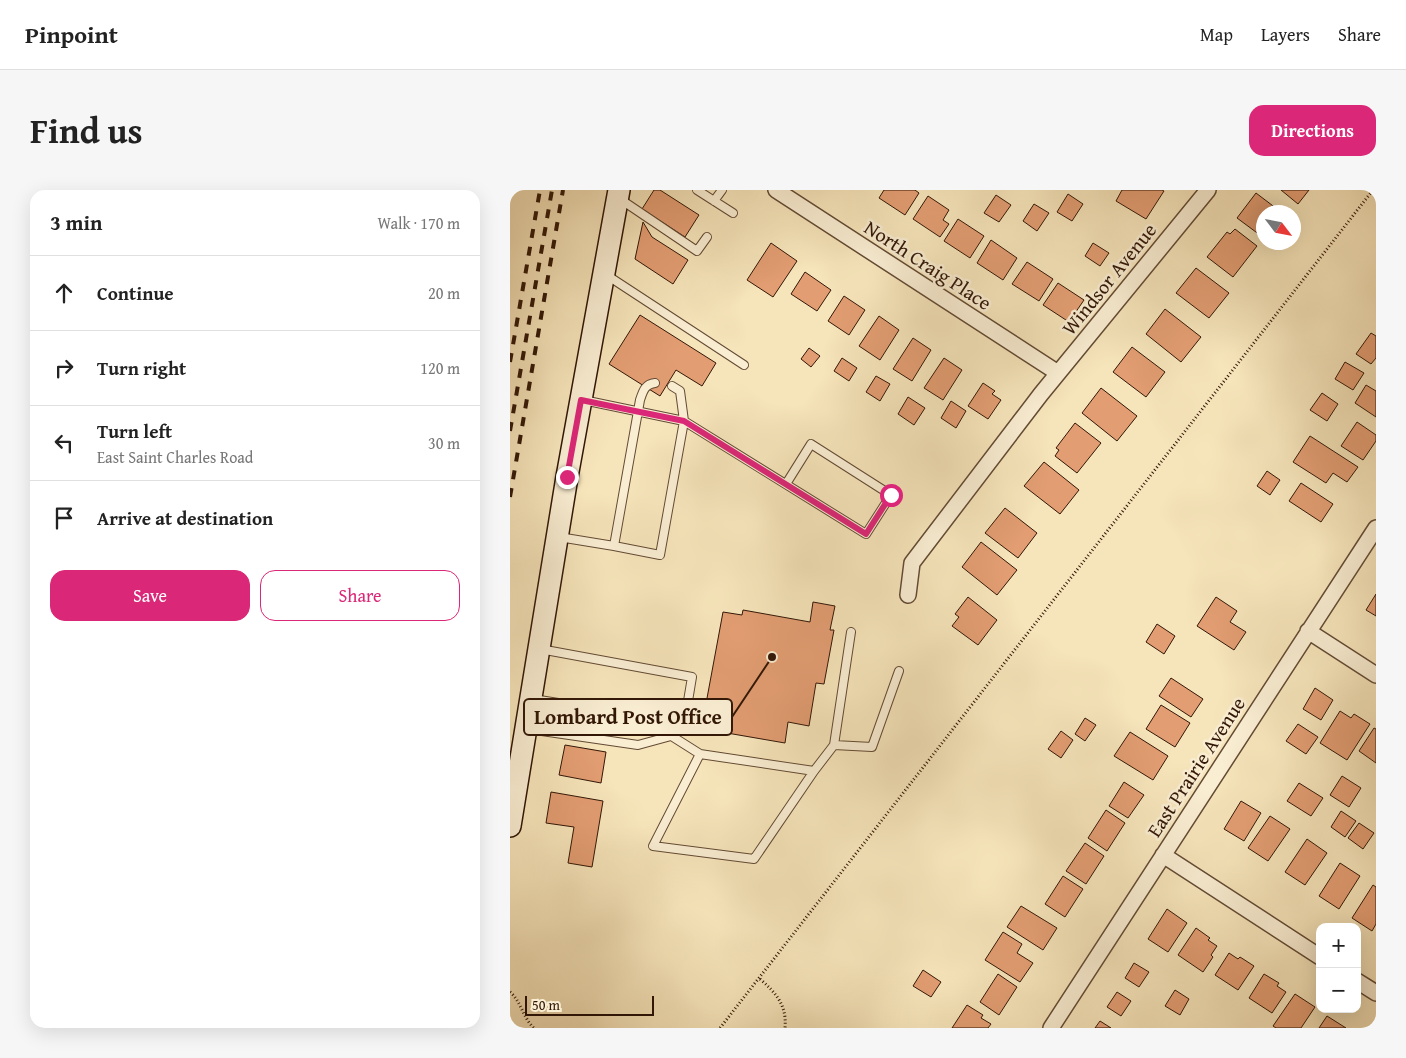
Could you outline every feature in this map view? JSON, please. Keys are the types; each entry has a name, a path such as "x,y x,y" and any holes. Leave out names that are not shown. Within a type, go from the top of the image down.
{"main road":[{"path":"510,826 557,536 603,273 619,194"}],"street":[{"name":"North Craig Place","path":"776,190 1058,373"},
{"name":"Windsor Avenue","path":"908,595 912,563 1041,394 1208,190"},
{"name":"East Prairie Avenue","path":"1051,1028 1376,528"},
{"path":"1308,631 1376,675"},
{"path":"1163,855 1316,954"},
{"path":"1361,984 1376,994"}],"lane":[{"path":"697,190 733,213"},
{"path":"714,201 722,190"},
{"path":"619,194 697,251 707,237"},
{"path":"603,273 744,365"},
{"path":"614,546 644,388 650,383 655,383"},
{"path":"557,536 660,555 684,421 680,392 672,386"},
{"path":"581,400 684,421 866,534 891,495 811,444 786,484"},
{"path":"700,754 653,846 754,859 834,745 851,632"},
{"path":"526,728 638,745 671,736 686,713 692,677 539,648"},
{"path":"834,745 872,747 899,671"},
{"path":"531,698 640,716 700,754 814,771"}],"path":[{"path":"720,1028 1373,190"},
{"path":"760,979 781,1001 784,1009 785,1028"},
{"path":"510,992 514,995 527,1022 534,1028"}],"building":[{"path":"654,190 660,190 699,215 685,237 642,209"},
{"path":"884,190 915,190 919,193 905,215 879,198"},
{"path":"1122,190 1164,191 1146,219 1116,201"},
{"path":"1281,190 1309,190 1298,204"},
{"path":"1256,193 1272,205 1256,205 1256,232 1237,218"},
{"path":"1068,194 1083,204 1072,221 1057,212"},
{"path":"996,195 1011,205 999,222 984,213"},
{"path":"928,196 949,210 943,220 949,224 940,237 913,219"},
{"path":"1034,204 1049,213 1037,231 1023,221"},
{"path":"958,219 984,236 970,258 944,241"},
{"path":"643,222 652,237 688,260 673,284 635,259"},
{"path":"1235,229 1256,245 1233,277 1207,257 1227,232 1230,234"},
{"path":"991,240 1017,258 1003,280 977,263"},
{"path":"771,243 797,261 773,297 747,280"},
{"path":"1093,243 1109,253 1100,266 1085,256"},
{"path":"1027,262 1053,279 1039,301 1012,284"},
{"path":"1196,268 1229,293 1209,318 1176,293"},
{"path":"805,272 831,290 817,311 791,294"},
{"path":"1058,283 1084,300 1069,322 1043,305"},
{"path":"844,296 865,310 849,335 828,321"},
{"path":"1165,309 1201,337 1181,362 1146,334"},
{"path":"640,315 716,363 702,386 676,370 660,396 609,364"},
{"path":"879,316 899,330 880,360 859,346"},
{"path":"1371,333 1376,336 1376,358 1371,364 1356,354"},
{"path":"913,338 931,350 912,381 893,369"},
{"path":"1132,347 1165,372 1146,397 1113,372"},
{"path":"809,348 820,356 811,367 801,359"},
{"path":"842,358 857,368 849,381 834,371"},
{"path":"944,358 962,370 943,400 924,388"},
{"path":"1345,362 1364,373 1353,390 1335,379"},
{"path":"876,376 890,384 880,401 866,392"},
{"path":"983,383 995,391 992,394 1001,400 988,419 968,406"},
{"path":"1366,385 1376,391 1376,417 1355,403"},
{"path":"1101,388 1137,416 1117,441 1082,413"},
{"path":"1322,393 1338,404 1327,421 1310,410"},
{"path":"908,397 925,408 914,425 898,414"},
{"path":"951,401 966,411 956,428 941,418"},
{"path":"1357,422 1376,435 1376,441 1363,460 1341,446"},
{"path":"1075,423 1101,443 1077,473 1055,456 1059,450 1056,448"},
{"path":"1310,436 1358,467 1347,482 1333,473 1326,483 1293,462"},
{"path":"1044,462 1079,490 1060,514 1024,486"},
{"path":"1267,471 1280,480 1270,495 1257,486"},
{"path":"1301,483 1333,504 1321,522 1289,501"},
{"path":"1005,508 1037,533 1018,558 985,533"},
{"path":"981,542 1017,570 997,595 962,567"},
{"path":"1376,594 1376,616 1366,610"},
{"path":"968,597 997,620 978,645 952,626 959,617 955,614"},
{"path":"1216,597 1237,611 1230,622 1246,632 1234,650 1197,626"},
{"path":"813,602 835,606 830,630 834,630 824,684 816,683 809,726 788,722 785,743 727,733 728,729 719,727 722,712 705,709 723,612 742,615 743,610 810,622"},
{"path":"1157,624 1175,636 1164,654 1146,642"},
{"path":"1171,678 1203,699 1191,717 1159,696"},
{"path":"1315,688 1333,700 1321,720 1303,709"},
{"path":"1161,705 1190,723 1175,747 1146,729"},
{"path":"1340,711 1351,718 1354,714 1370,724 1347,760 1320,743"},
{"path":"1085,718 1096,725 1085,741 1075,734"},
{"path":"1298,724 1318,737 1306,754 1286,741"},
{"path":"1374,728 1376,729 1376,763 1359,751"},
{"path":"1061,731 1073,740 1061,758 1048,749"},
{"path":"1130,732 1168,756 1153,780 1114,756"},
{"path":"565,745 606,752 601,783 559,775"},
{"path":"1342,776 1361,788 1349,807 1330,795"},
{"path":"1124,782 1144,795 1128,818 1109,806"},
{"path":"1299,783 1323,798 1311,816 1287,801"},
{"path":"551,792 603,801 592,867 568,863 574,827 546,823"},
{"path":"1241,801 1261,813 1244,841 1224,829"},
{"path":"1106,810 1125,823 1107,851 1088,838"},
{"path":"1341,811 1356,821 1345,837 1331,827"},
{"path":"1270,816 1290,829 1268,861 1248,848"},
{"path":"1359,823 1374,833 1363,849 1348,838"},
{"path":"1307,839 1327,853 1305,885 1285,872"},
{"path":"1085,843 1104,856 1086,884 1066,871"},
{"path":"1340,863 1360,876 1339,909 1319,896"},
{"path":"1063,876 1083,889 1065,917 1045,904"},
{"path":"1373,885 1376,887 1376,924 1372,931 1352,918"},
{"path":"1021,906 1057,928 1043,950 1007,927"},
{"path":"1167,909 1187,923 1168,952 1148,939"},
{"path":"1196,928 1210,938 1208,940 1217,946 1211,955 1213,957 1203,972 1178,955"},
{"path":"1003,932 1022,944 1017,953 1033,963 1020,982 985,960"},
{"path":"1229,953 1238,959 1240,957 1254,966 1238,990 1215,975"},
{"path":"1134,963 1149,972 1139,987 1125,978"},
{"path":"923,970 941,982 931,997 913,986"},
{"path":"998,974 1017,987 999,1015 980,1002"},
{"path":"1264,974 1279,983 1277,986 1286,992 1272,1013 1249,998"},
{"path":"1175,990 1189,999 1180,1015 1165,1006"},
{"path":"1117,992 1131,1001 1121,1016 1107,1007"},
{"path":"1295,994 1315,1007 1301,1028 1276,1028 1273,1026"},
{"path":"967,1005 983,1015 981,1018 991,1024 988,1028 952,1028"},
{"path":"1327,1016 1346,1028 1319,1028"},
{"path":"1100,1021 1111,1028 1095,1028"}],"railway":[{"path":"510,362 540,190"},
{"path":"510,431 552,190"},
{"path":"510,497 563,190"}],"place":[{"name":"Lombard Post Office","path":"772,657"}],"route":[{"path":"567,477 581,400 684,421 866,534 891,495"}]}
